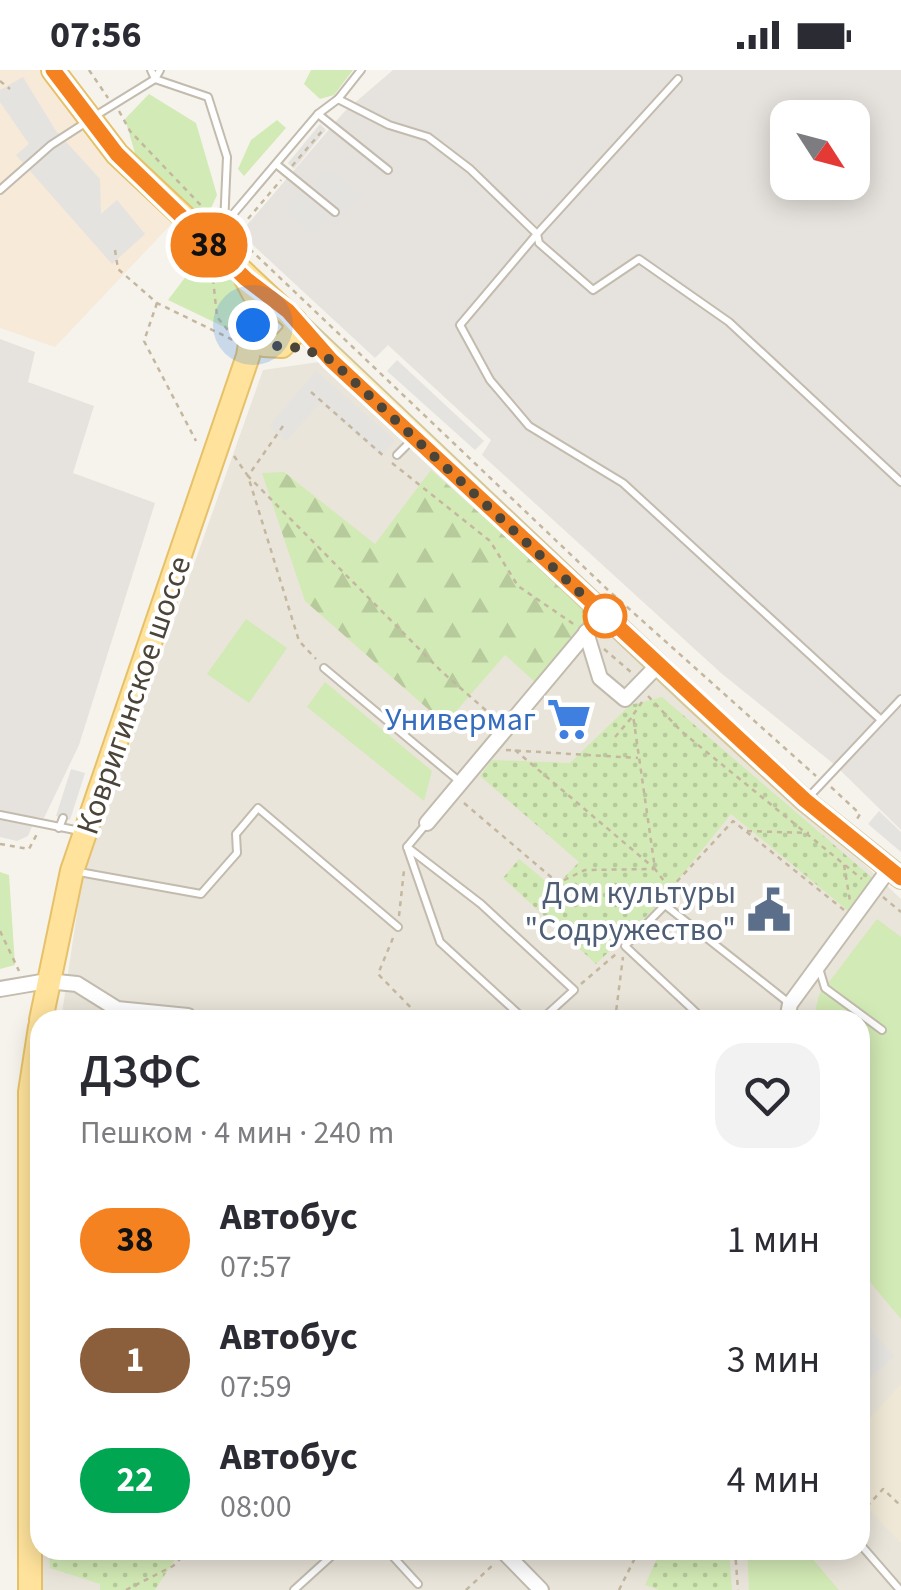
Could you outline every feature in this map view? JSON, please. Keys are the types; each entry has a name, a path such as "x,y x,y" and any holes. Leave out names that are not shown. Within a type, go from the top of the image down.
{"main road":[{"path":"53,70 89,120 218,238 272,328 331,360 805,800 839,844 895,874"},
{"name":"Ковригинское шоссе","path":"40,1010 37,984 72,871 242,376 272,328"},
{"path":"30,1560 30,1590"}],"street":[{"path":"427,823 602,614"},
{"path":"586,632 600,678 625,699 658,665"},
{"path":"789,1010 853,917 895,874"},
{"path":"0,989 77,984 117,1009 127,1010"},
{"path":"511,1560 541,1590"}],"lane":[{"path":"151,70 155,79 208,97 226,157 218,238"},
{"path":"0,190 51,144 155,79 160,70"},
{"path":"218,238 318,114 338,99 361,70"},
{"path":"678,79 460,325 490,380 529,426 623,484 880,719"},
{"path":"338,99 389,125 428,136 470,169 537,234 539,243 593,290 639,260 728,322 901,482"},
{"path":"318,114 388,170"},
{"path":"276,164 335,212"},
{"path":"397,455 414,438"},
{"path":"324,668 456,787"},
{"path":"805,800 901,699"},
{"path":"72,871 201,894 237,853 236,834 258,808 398,926"},
{"path":"0,815 86,832"},
{"path":"59,828 63,818"},
{"path":"407,847 427,823"},
{"path":"407,847 481,904 574,990 551,1010"},
{"path":"407,847 440,942 514,1010"},
{"path":"693,1010 625,946 665,905 790,1004"},
{"path":"819,967 825,988 855,1010"},
{"path":"870,1021 882,1030"},
{"path":"870,1556 900,1590"},
{"path":"294,1590 327,1560"},
{"path":"396,1560 418,1584"}],"path":[{"path":"89,70 130,130 218,238"},
{"path":"0,81 10,89"},
{"path":"218,238 235,234 330,122"},
{"path":"218,238 235,234"},
{"path":"235,234 594,577 860,814 839,844"},
{"path":"115,250 118,269 158,303 239,343 217,318 212,264 218,238"},
{"path":"158,303 144,341 196,441"},
{"path":"248,476 283,426"},
{"path":"231,452 248,476 442,671 506,727"},
{"path":"248,476 299,640 324,668"},
{"path":"615,737 647,696"},
{"path":"634,714 655,869"},
{"path":"488,748 640,758"},
{"path":"515,750 655,869 670,889"},
{"path":"456,787 558,883 585,870 655,869"},
{"path":"665,905 670,889 733,821 853,917"},
{"path":"0,844 29,849 41,825"},
{"path":"745,831 810,833"},
{"path":"407,847 398,926 378,974 413,1010"},
{"path":"844,862 853,917"},
{"path":"0,932 37,984"},
{"path":"574,990 625,946"},
{"path":"616,1010 625,946"},
{"path":"870,1503 883,1489 901,1506"},
{"path":"126,1590 179,1560"},
{"path":"466,1590 495,1560"},
{"path":"619,1590 635,1560"},
{"path":"736,1560 738,1590"}],"shaded area":[{"path":"0,70 42,70 176,219 55,347 0,328"},
{"path":"393,70 901,70 901,830 835,765 721,673 482,455 491,440 388,345 375,358 240,233 344,112"},
{"path":"23,77 56,131 100,179 101,214 117,200 145,234 112,264 16,155 29,144 0,102 0,90"},
{"path":"320,124 326,130 294,169 288,163"},
{"path":"332,168 363,195 337,224 328,218 312,236 282,209 296,192 316,186"},
{"path":"0,339 35,352 28,382 94,406 73,473 155,503 79,745 44,818 36,817 28,836 17,841 0,837"},
{"path":"397,360 484,441 475,450 387,371"},
{"path":"319,362 570,587 901,899 901,1590 42,1590 42,1560 870,1560 870,1010 62,1010 82,880 263,370"},
{"path":"316,371 395,440 381,456 320,403 286,441 269,426"},
{"path":"71,769 85,773 70,820 56,816"},
{"path":"879,811 901,832 901,852 868,824"},
{"path":"870,1328 894,1356 870,1379"},
{"path":"901,1384 901,1543 870,1510 870,1418"}],"green space":[{"path":"311,70 353,70 334,95 320,99 304,84"},
{"path":"149,94 196,123 217,195 204,223 137,160 125,119"},
{"path":"277,120 286,128 244,176 238,169 251,140"},
{"path":"206,250 249,295 243,336 168,300"},
{"path":"431,470 592,613 536,683 505,655 445,724 305,601 262,473 284,472 375,544"},
{"path":"246,619 287,648 249,703 207,674"},
{"path":"325,682 432,771 424,801 307,707"},
{"path":"662,697 876,881 852,914 731,814 658,905 596,964 503,878 519,859 554,888 579,862 480,776 492,760 570,763 630,705"},
{"path":"0,872 9,875 15,965 0,969"},
{"path":"877,919 901,937 901,1319 870,1282 870,1010 815,1010 819,995"},
{"path":"50,1560 174,1560 155,1590 100,1590 100,1584 50,1568"},
{"path":"656,1560 730,1560 732,1590 659,1590 645,1585"},
{"path":"748,1560 814,1560 839,1590 749,1590"}],"bus line":[{"name":"38","path":"53,70 117,154 208,244 265,296 288,311 331,360 805,800 901,878"}],"place":[{"name":"Универмаг","path":"569,719"},
{"name":"Дом культуры \"Содружество\"","path":"769,910"}],"route":[{"path":"253,325 256,337 264,345 302,348 331,360 605,616"}]}
